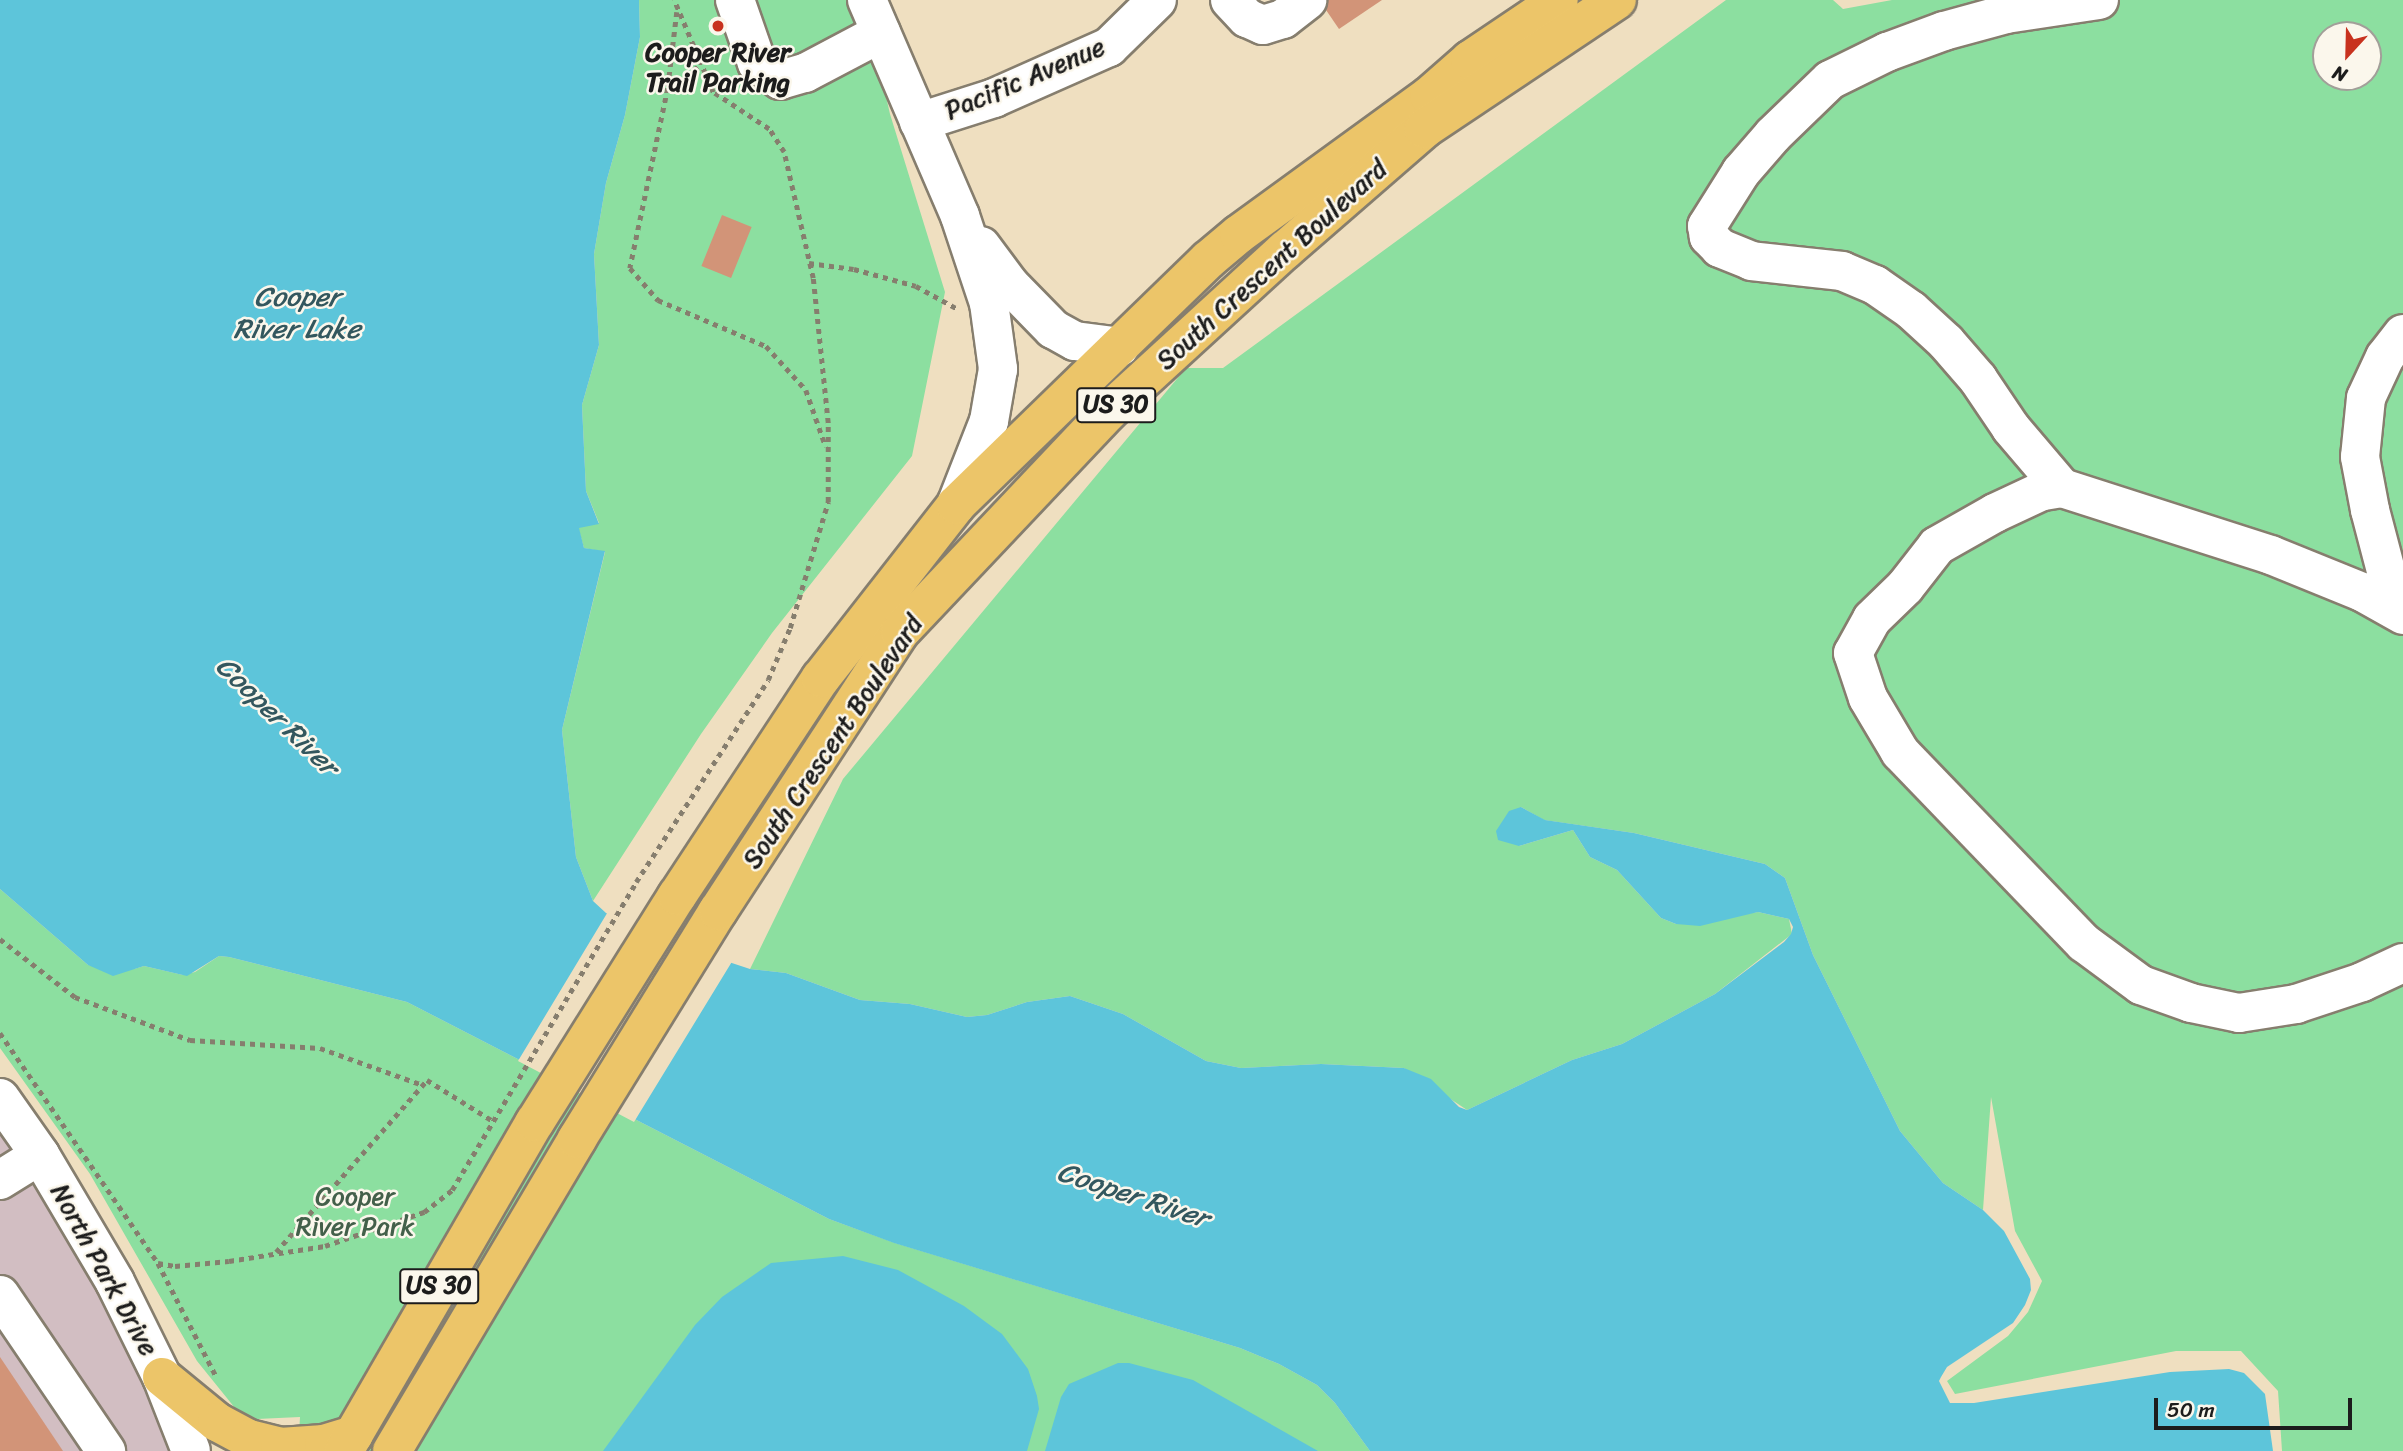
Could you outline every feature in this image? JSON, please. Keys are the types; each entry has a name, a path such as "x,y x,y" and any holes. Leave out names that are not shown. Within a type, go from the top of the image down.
{"highway":[{"name":"South Crescent Boulevard","path":"349,1443 518,1115 677,896 821,678 956,505 1239,234 1429,96 1470,60 1559,0"},
{"name":"South Crescent Boulevard","path":"392,1451 576,1139 718,911 901,632 1108,412 1285,250 1424,129 1617,0"},
{"path":"162,1377 217,1422 249,1439 280,1447 349,1443"}],"street":[{"path":"735,0 757,63 780,80 804,73 874,16 960,216 989,303 998,369 989,421 956,505"},
{"name":"Pacific Avenue","path":"919,122 994,98 1109,47 1157,0"},
{"path":"1230,0 1247,18 1263,25 1283,19 1307,0"},
{"path":"2062,488 2011,428 1979,379 1946,342 1911,310 1875,285 1842,271 1752,261 1720,248 1709,237 1707,226 1749,162 1830,80 1887,52 1944,31 2006,14 2099,0"},
{"path":"960,216 1010,285 1053,329 1075,341 1120,346"},
{"path":"2403,334 2385,357 2366,398 2360,457 2386,571 2403,594"},
{"path":"2403,615 2362,592 2271,555 2062,488 2042,491 1994,513 1937,546 1905,587 1872,620 1853,653 1868,698 1900,752 2084,943 2141,985 2191,1003 2239,1013 2296,1004 2362,982 2403,963"},
{"name":"North Park Drive","path":"0,1098 40,1155 115,1282 162,1377 186,1449"},
{"path":"0,1180 40,1155"},
{"path":"0,1296 106,1451"}],"path":[{"path":"275,1253 427,1080 493,1121 518,1115 636,882 768,680 790,628 828,502 826,410 809,263 784,152 769,129 713,92 674,0"},
{"path":"677,11 668,88 630,268 658,300 766,346 806,390 827,451"},
{"path":"668,88 701,65"},
{"path":"809,263 854,269 916,286 959,311"},
{"path":"0,939 75,997 190,1040 320,1048 423,1085"},
{"path":"0,1033 158,1263 218,1380"},
{"path":"158,1263 176,1266 216,1263 325,1246 424,1212 452,1190 493,1121"}],"shaded area":[{"path":"0,1098 191,1451 0,1451"}],"green space":[{"path":"639,0 864,0 890,114 945,292 912,456 772,633 701,734 593,901 576,857 562,730 605,552 584,548 578,527 599,523 586,491 582,405 599,345 594,254 606,183 625,115 640,37"},
{"path":"1726,0 1833,0 1843,9 1892,0 2403,0 2403,1451 2282,1451 2278,1391 2241,1351 2176,1351 1955,1394 1947,1381 2008,1336 2028,1312 2042,1281 2015,1231 1991,1097 1983,1210 1943,1183 1900,1131 1813,955 1785,878 1765,864 1634,833 1544,820 1521,807 1519,846 1573,830 1590,857 1617,870 1661,918 1676,924 1758,912 1789,919 1792,934 1715,994 1622,1044 1572,1060 1467,1110 1404,1068 1321,1064 1241,1068 1206,1061 1123,1014 1070,996 1027,1002 987,1015 967,1017 910,1004 860,1000 786,973 750,969 843,779 1186,368 1223,368"},
{"name":"Cooper River Park","path":"0,889 88,965 134,969 144,966 183,975 195,972 219,956 229,957 407,1002 829,1219 895,1243 1240,1348 1279,1364 1317,1385 1335,1403 1370,1451 298,1451 300,1417 257,1419 239,1413 197,1361 90,1174 0,1048"}],"water":[{"name":"Cooper River Lake","path":"0,0 639,0 640,37 625,115 606,183 594,254 599,345 582,405 586,491 599,524 579,528 584,548 605,551 562,730 576,857 593,901 606,913 647,935 750,969 786,973 860,1000 910,1004 967,1017 987,1015 1027,1002 1070,996 1123,1014 1206,1061 1241,1068 1321,1064 1404,1068 1431,1079 1459,1107 1467,1110 1572,1060 1622,1044 1715,994 1784,942 1793,927 1789,919 1758,912 1700,926 1676,924 1661,918 1617,870 1590,857 1573,830 1519,846 1498,840 1496,831 1509,811 1521,807 1545,820 1634,833 1765,864 1785,878 1813,955 1900,1131 1943,1183 1983,1210 2004,1231 2030,1279 2031,1290 2013,1323 1947,1367 1939,1381 1950,1403 1974,1403 2170,1372 2229,1369 2244,1373 2265,1394 2273,1451 1370,1451 1335,1403 1317,1385 1279,1364 1240,1348 894,1243 829,1219 407,1002 229,957 219,956 187,976 144,966 113,976 88,965 0,889"},
{"path":"843,1256 898,1270 964,1306 1002,1334 1028,1369 1037,1396 1039,1409 1027,1451 603,1451 695,1325 722,1297 771,1263"},
{"path":"1118,1363 1129,1363 1193,1380 1318,1451 1045,1451 1061,1397 1069,1384"}],"pier":[{"path":"609,910 649,932 733,960 634,1122 518,1061"}],"building":[{"path":"1328,0 1382,0 1339,29 1326,10"},
{"path":"722,215 752,227 731,278 701,266"},
{"path":"0,1357 63,1451 0,1451"}],"place":[{"name":"Cooper River Trail Parking","path":"718,26"}],"water label":[{"name":"Cooper River","path":"277,716"},
{"name":"Cooper River","path":"1133,1195"}]}
